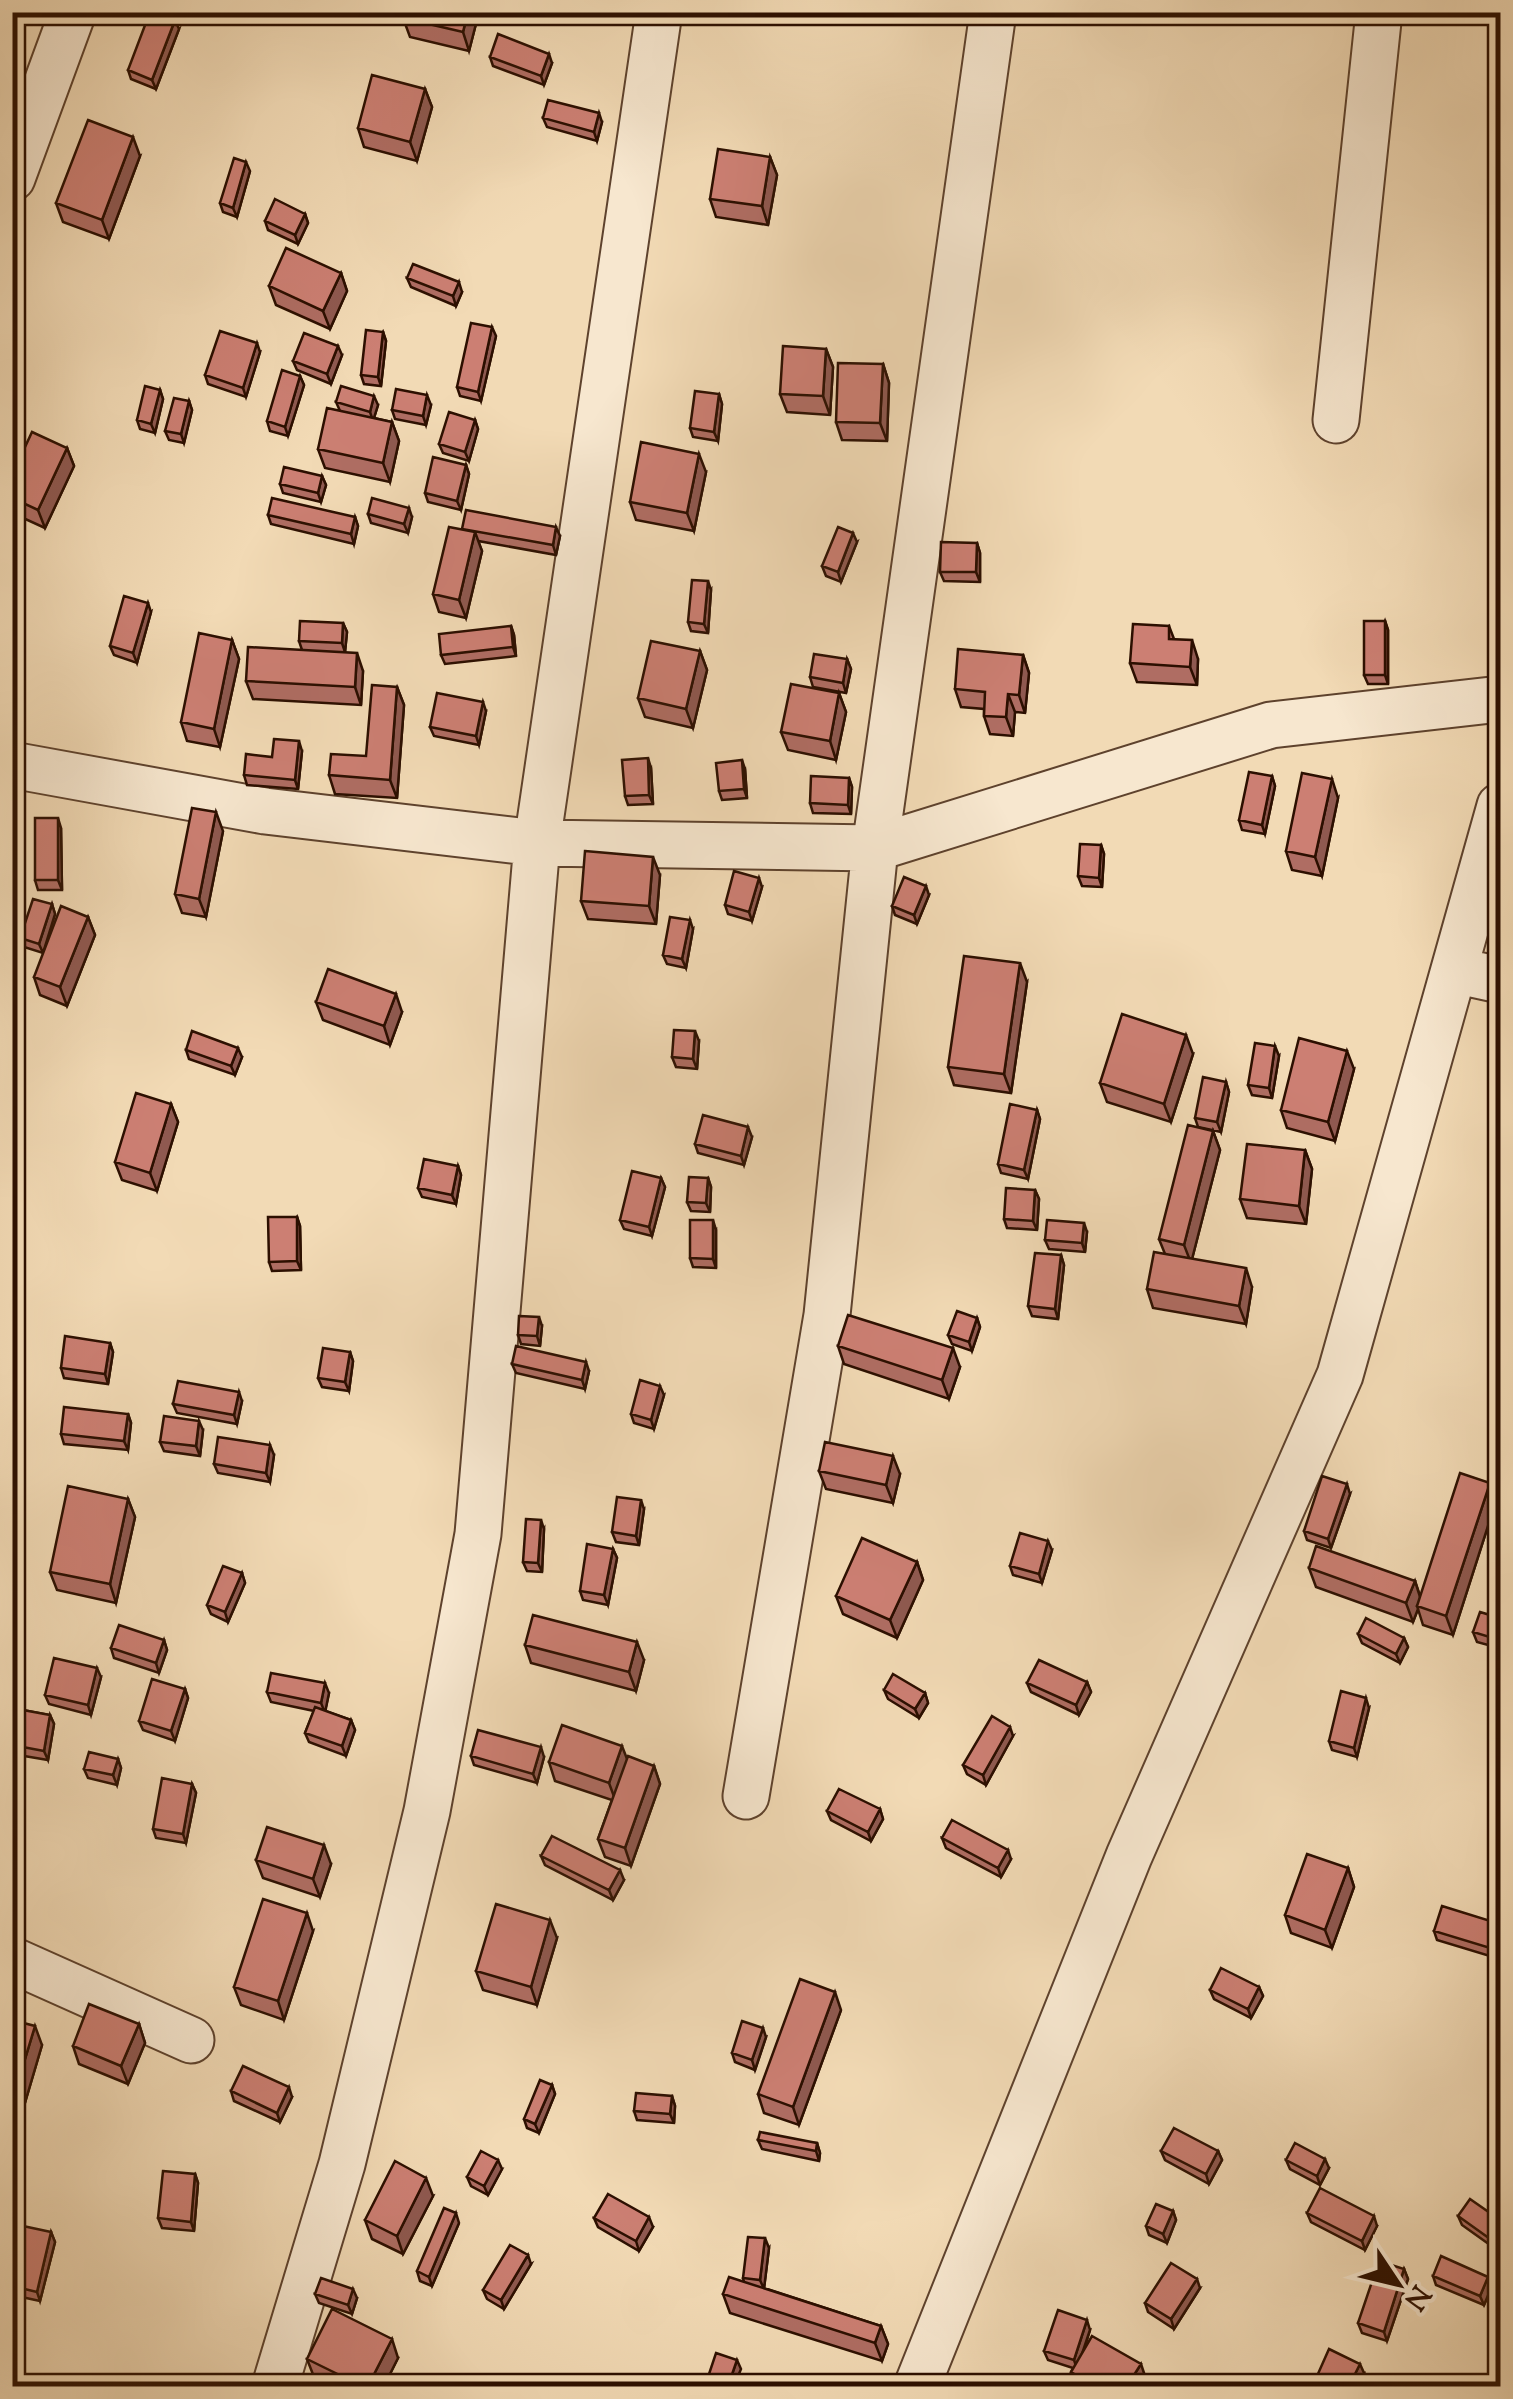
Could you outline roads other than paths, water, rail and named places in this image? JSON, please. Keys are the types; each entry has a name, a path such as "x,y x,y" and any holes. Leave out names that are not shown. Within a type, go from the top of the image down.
{"street":[{"path":"12,178 73,12"},
{"path":"275,2386 342,2164 427,1811 478,1534 537,842 660,12"},
{"path":"746,1796 827,1315 875,848 994,12"},
{"path":"1336,420 1379,12"},
{"path":"12,765 265,812 537,842 875,848 1271,725 1500,699"},
{"path":"917,2386 1129,1856 1340,1375 1500,806"},
{"path":"1454,970 1500,980"},
{"path":"12,1960 191,2040"}]}
